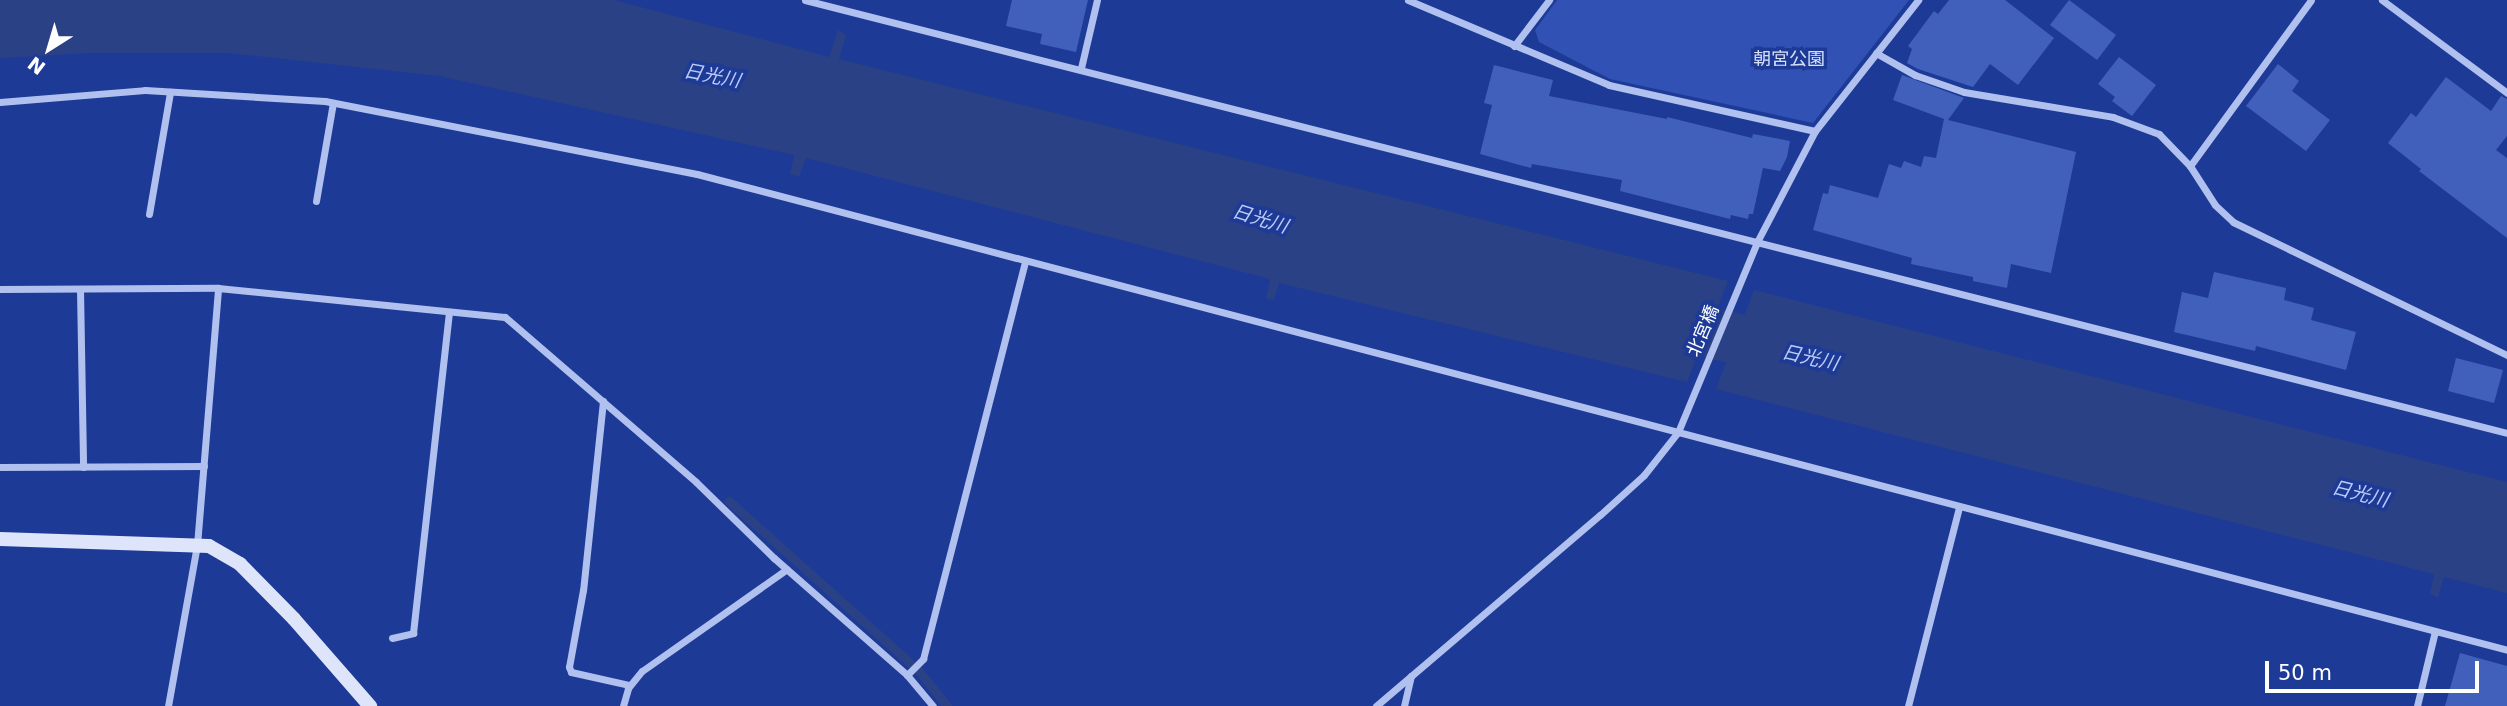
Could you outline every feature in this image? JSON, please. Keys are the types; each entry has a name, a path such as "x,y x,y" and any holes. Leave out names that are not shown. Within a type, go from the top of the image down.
{"street":[{"path":"806,0 1740,235 1757,242 2507,432"},
{"path":"1082,68 1097,0"},
{"path":"1408,0 1609,85 1815,131"},
{"path":"1514,46 1549,0"},
{"name":"北宮橋","path":"1376,706 1600,515 1644,475 1678,432 1757,242 1815,131 1918,0"},
{"path":"2190,166 2311,0"},
{"path":"2382,0 2507,93"},
{"path":"1876,53 1915,75 1964,92 2140,125 2159,134 2190,166 2215,205 2233,222 2507,355"},
{"path":"0,102 145,90 333,103 697,174 2507,649"},
{"path":"149,214 170,92"},
{"path":"316,201 333,103"},
{"path":"907,676 923,659 1025,262"},
{"path":"0,289 218,288 505,317 696,482 787,569 907,676 933,706"},
{"path":"168,706 197,545 218,288"},
{"path":"80,289 83,467"},
{"path":"392,638 412,634 449,312"},
{"path":"603,401 583,590 569,667 571,672 629,685"},
{"path":"0,467 204,467"},
{"path":"1908,706 1959,507"},
{"path":"0,541 209,546 240,564 294,619 370,706"},
{"path":"623,706 629,685 642,670 787,569"},
{"path":"2417,706 2435,631"},
{"path":"1404,706 1411,676"}],"green space":[{"name":"朝宮公園","path":"1557,0 1909,0 1813,123 1610,79 1539,42 1535,30"}],"water":[{"path":"0,0 614,0 829,57 838,30 846,35 839,59 1728,281 1687,382 1279,283 1274,300 1266,298 1270,279 806,158 799,177 790,174 794,155 439,76 228,53 93,53 0,58"},
{"path":"1754,290 2507,482 2507,593 2444,577 2438,597 2430,594 2434,574 1716,389"}],"building":[{"path":"1012,0 1088,0 1076,52 1040,44 1042,34 1006,26"},
{"path":"1949,0 2005,0 2054,38 2018,85 1990,64 1973,87 1907,63 1912,49 1908,46 1934,11 1938,14"},
{"path":"2069,0 2116,35 2097,60 2050,25"},
{"path":"2119,57 2156,85 2132,116 2112,101 2115,97 2098,84"},
{"path":"2278,64 2299,81 2292,91 2330,120 2306,151 2246,106"},
{"path":"1494,65 1553,80 1549,96 1667,117 1752,138 1753,134 1790,141 1787,157 1780,171 1763,168 1753,214 1749,214 1748,219 1731,215 1730,219 1620,191 1622,180 1532,164 1531,168 1480,154 1492,105 1484,103"},
{"path":"1902,75 1964,98 1948,120 2076,152 2051,273 2011,264 2007,288 1973,281 1973,277 1911,264 1912,258 1813,230 1823,193 1828,194 1830,185 1878,198 1889,164 1901,168 1904,161 1921,167 1924,156 1936,158 1944,119 1893,100"},
{"path":"2446,77 2491,111 2501,96 2507,99 2507,136 2496,150 2507,158 2507,238 2419,171 2421,169 2388,143 2411,113 2416,117"},
{"path":"2214,272 2286,288 2284,300 2314,308 2311,320 2356,332 2346,370 2256,346 2255,351 2174,332 2182,292 2208,298"},
{"path":"2456,358 2503,370 2494,403 2448,391"},
{"path":"2460,653 2507,666 2507,706 2445,706"}],"waterway":[{"name":"日光川","path":"1641,315 1803,355"},
{"path":"729,501 911,664"},
{"path":"919,671 947,706"}]}
